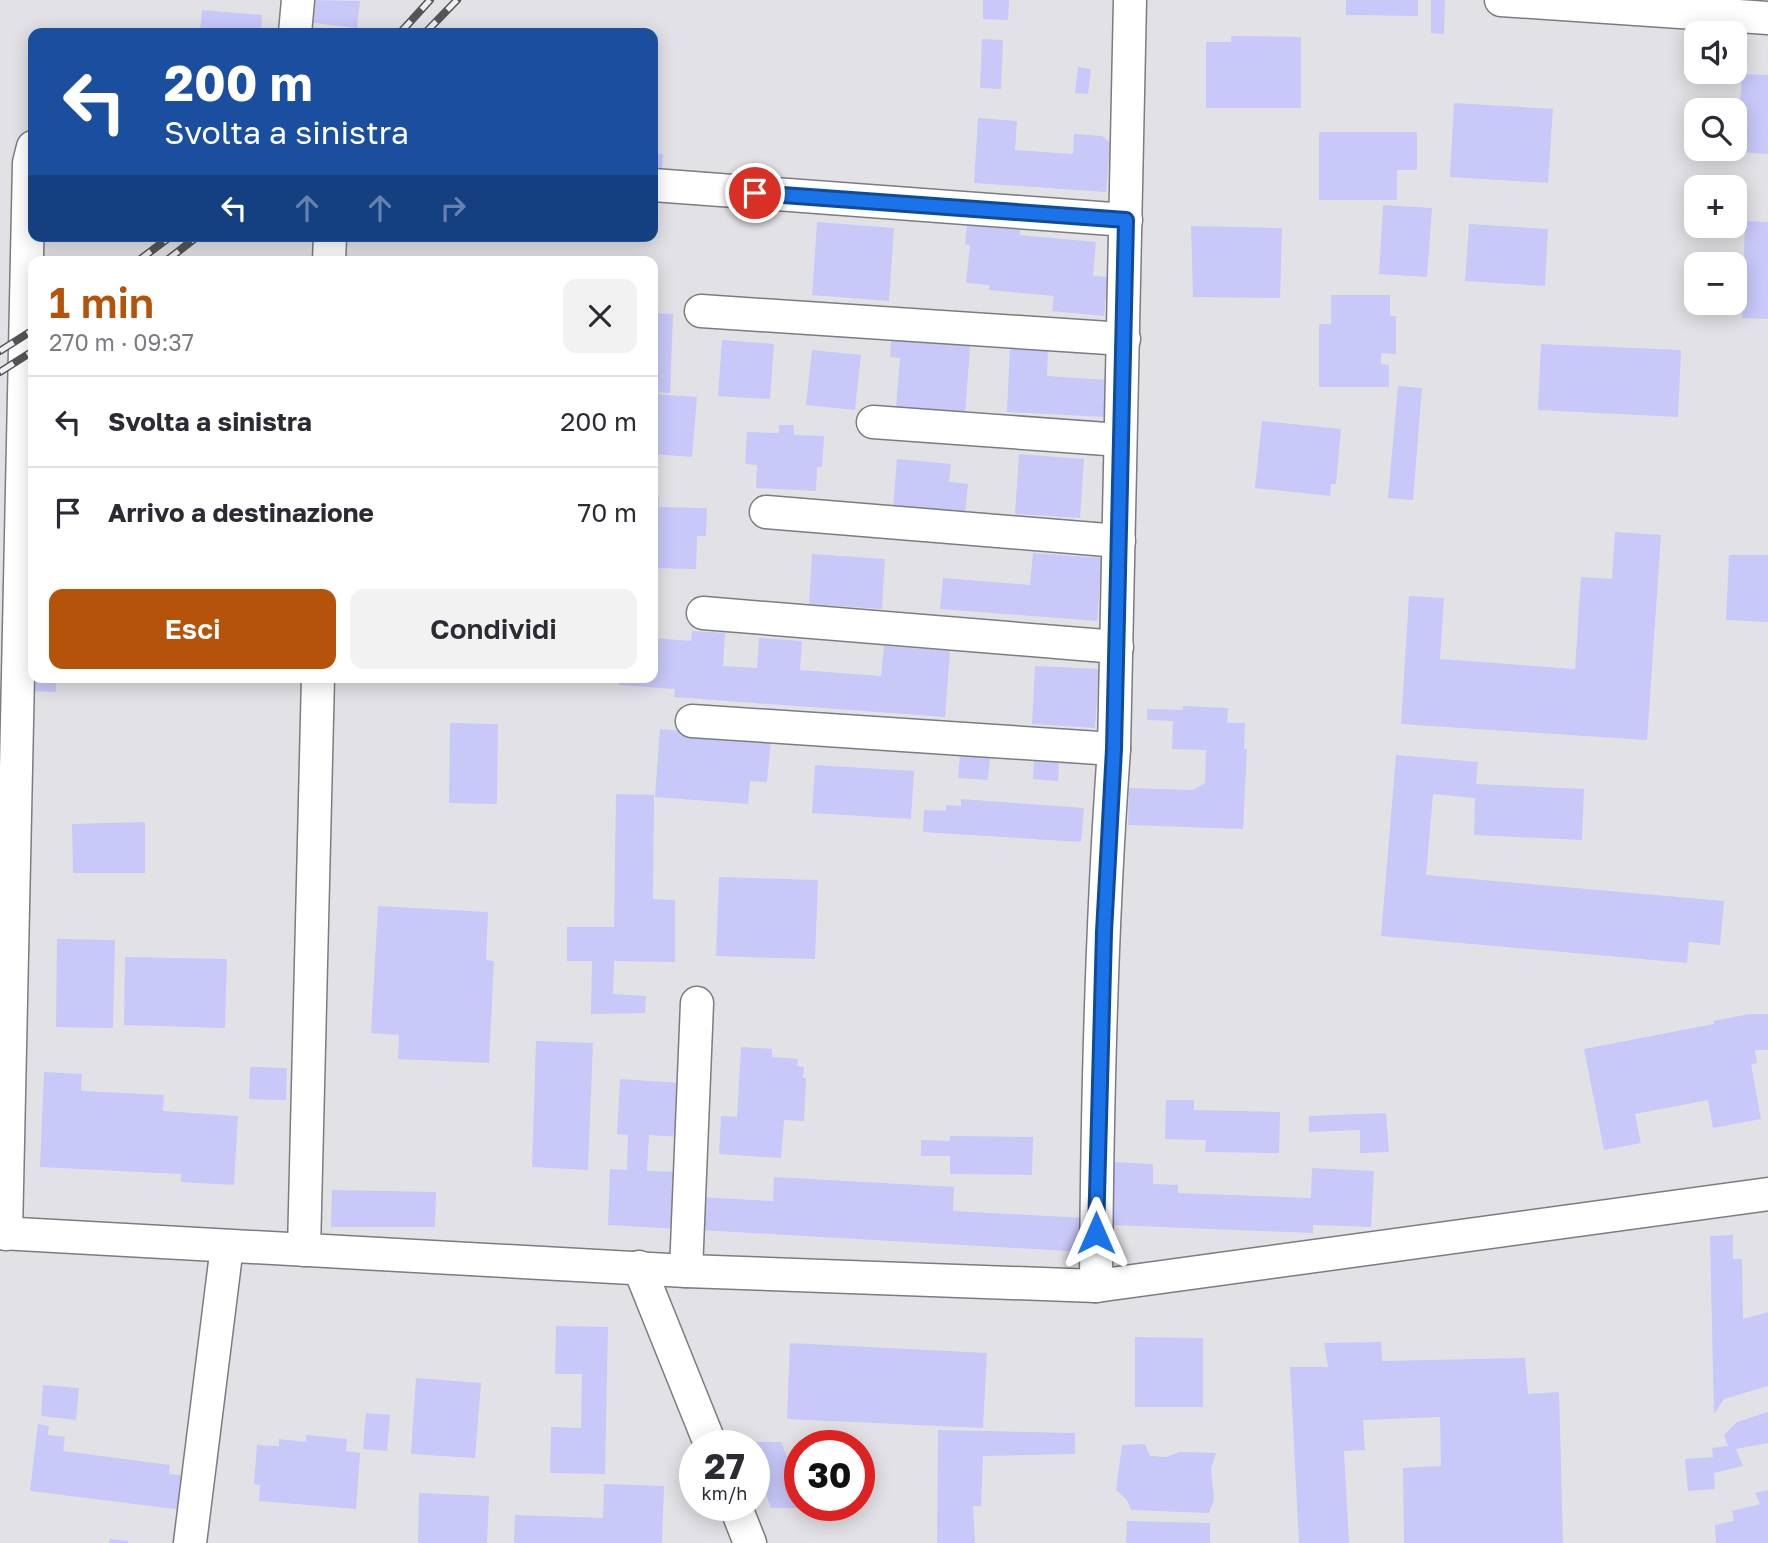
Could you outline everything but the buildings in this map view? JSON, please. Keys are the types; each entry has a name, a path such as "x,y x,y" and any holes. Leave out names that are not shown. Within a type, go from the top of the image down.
{"street":[{"path":"296,28 299,0"},
{"path":"1096,1286 1097,1112 1117,647 1130,0"},
{"path":"1501,0 1768,19"},
{"path":"658,185 1126,220"},
{"path":"28,191 3,1233 686,1271 1096,1286 1768,1194"},
{"path":"701,310 1124,339"},
{"path":"873,422 1121,440"},
{"path":"766,512 1119,541"},
{"path":"703,613 1117,647"},
{"path":"304,1250 318,683"},
{"path":"692,721 1114,749"},
{"path":"686,1271 697,1003"},
{"path":"190,1543 227,1247"},
{"path":"639,1267 705,1430"},
{"path":"741,1521 750,1543"}],"railway":[{"path":"405,28 430,0"},
{"path":"430,28 457,0"},
{"path":"145,256 163,242"},
{"path":"172,256 190,242"},
{"path":"0,351 28,333"},
{"path":"0,372 28,354"}],"route":[{"path":"755,193 1126,220 1114,749 1107,848 1096,1233"}]}
